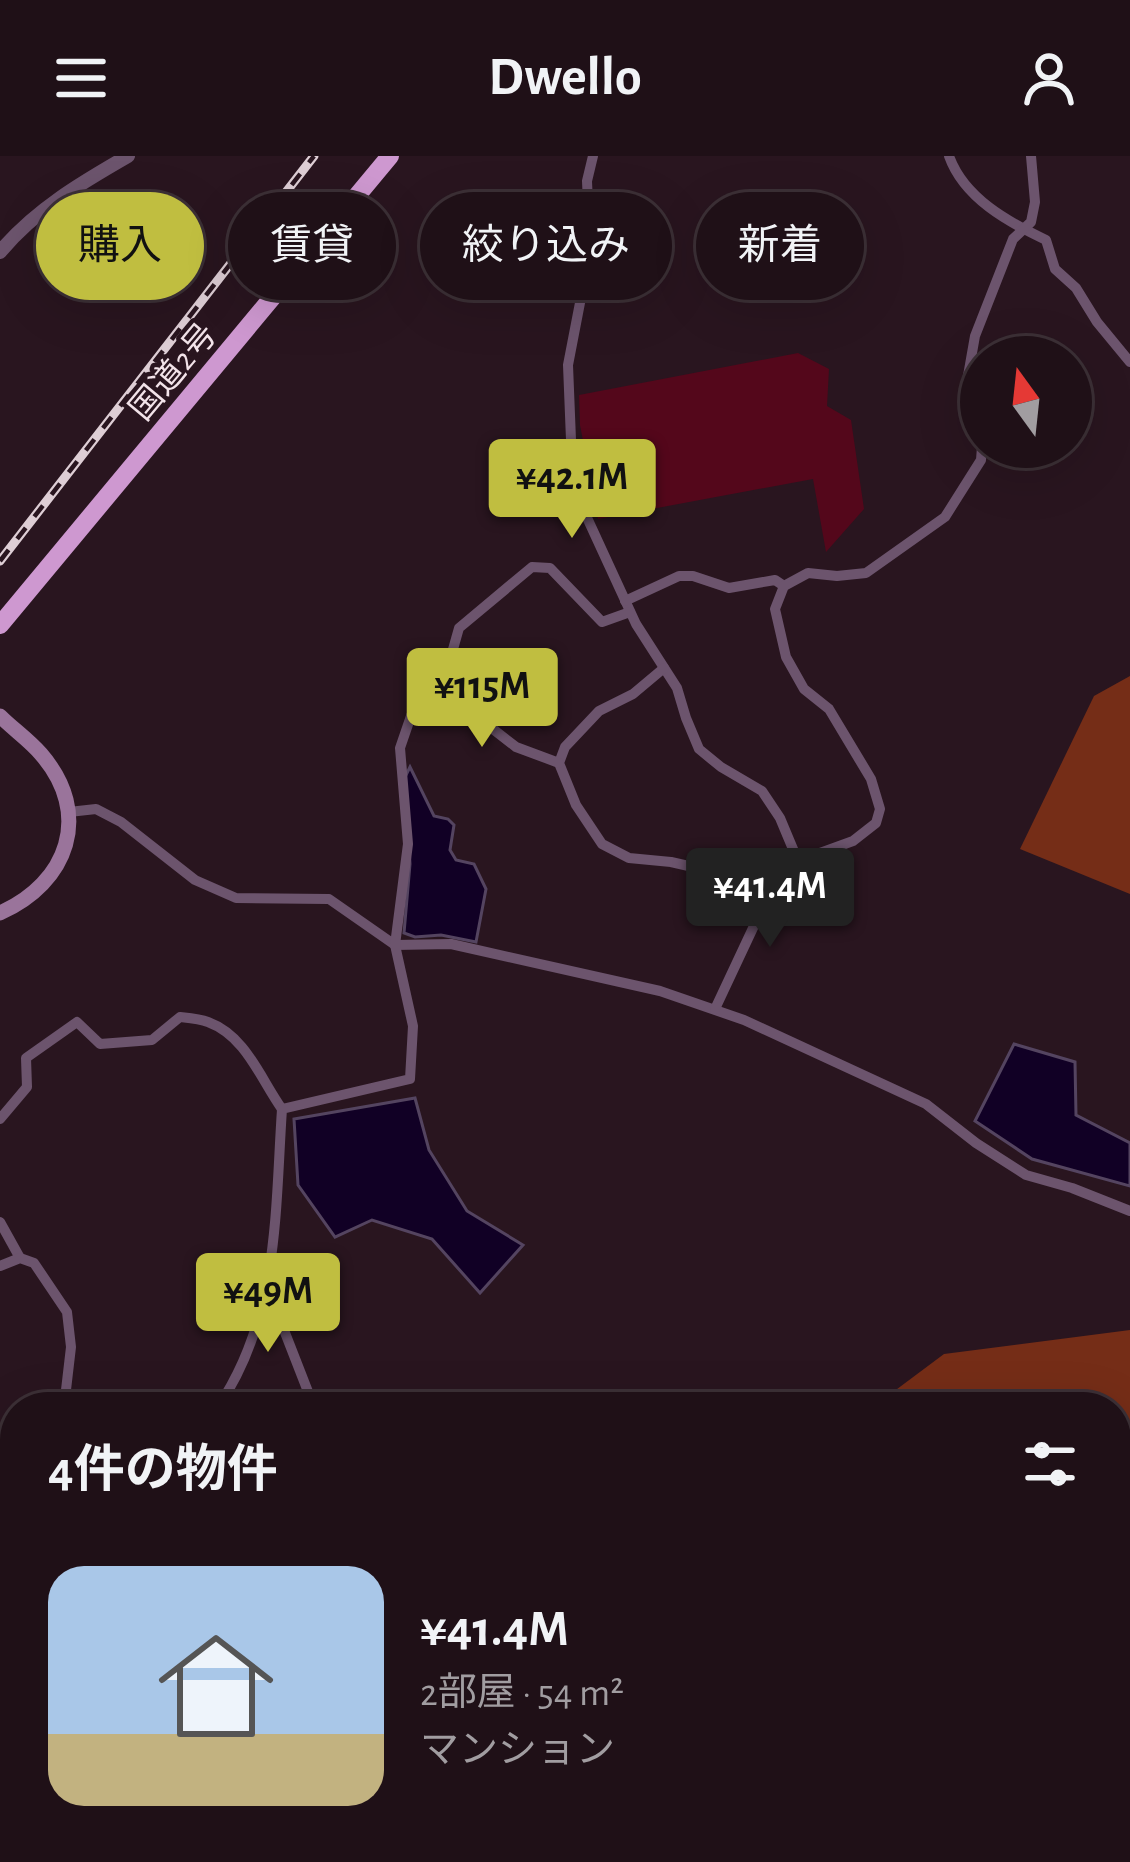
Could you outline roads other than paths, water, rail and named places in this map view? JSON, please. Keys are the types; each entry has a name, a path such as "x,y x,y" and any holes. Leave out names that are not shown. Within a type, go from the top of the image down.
{"highway":[{"name":"国道2号","path":"0,625 390,156"}],"main road":[{"path":"0,716 42,755 58,779 69,812 68,839 51,874 36,892 0,913"}],"street":[{"path":"0,251 51,204 128,156"},
{"path":"593,156 587,181 590,250 568,365 572,465 583,509 628,606 677,688 699,749 763,791 798,861"},
{"path":"949,156 964,185 991,208 1046,240 1055,269 1076,288 1130,362"},
{"path":"975,336 1013,239 1031,222 1036,202 1031,156"},
{"path":"715,1010 784,870 853,841 876,824 880,809 871,779 829,709 804,689 786,657 775,609 784,586 808,573 866,573 945,517 976,468"},
{"path":"282,1109 410,1079 413,1026 395,945 407,844 400,748 412,713 444,681 459,628 532,567 550,568 602,622 679,576 729,588 775,580 784,586"},
{"path":"664,668 633,694 599,711 565,747 559,763 576,805 602,844 628,858 715,872 784,870"},
{"path":"444,681 480,719 516,747 559,763"},
{"path":"69,812 96,808 195,880 236,898 329,899 395,945 451,944 660,992 744,1020 926,1104 1026,1174 1130,1211"},
{"path":"0,1119 27,1087 26,1058 77,1022 100,1044 152,1040 180,1017 211,1023 245,1047 282,1109 276,1224 267,1286 249,1350 228,1392"},
{"path":"0,1222 20,1258 34,1263 67,1312 71,1347 66,1392"},
{"path":"0,1266 20,1258"},
{"path":"267,1286 308,1392"}],"railway":[{"path":"0,561 314,156"}]}
